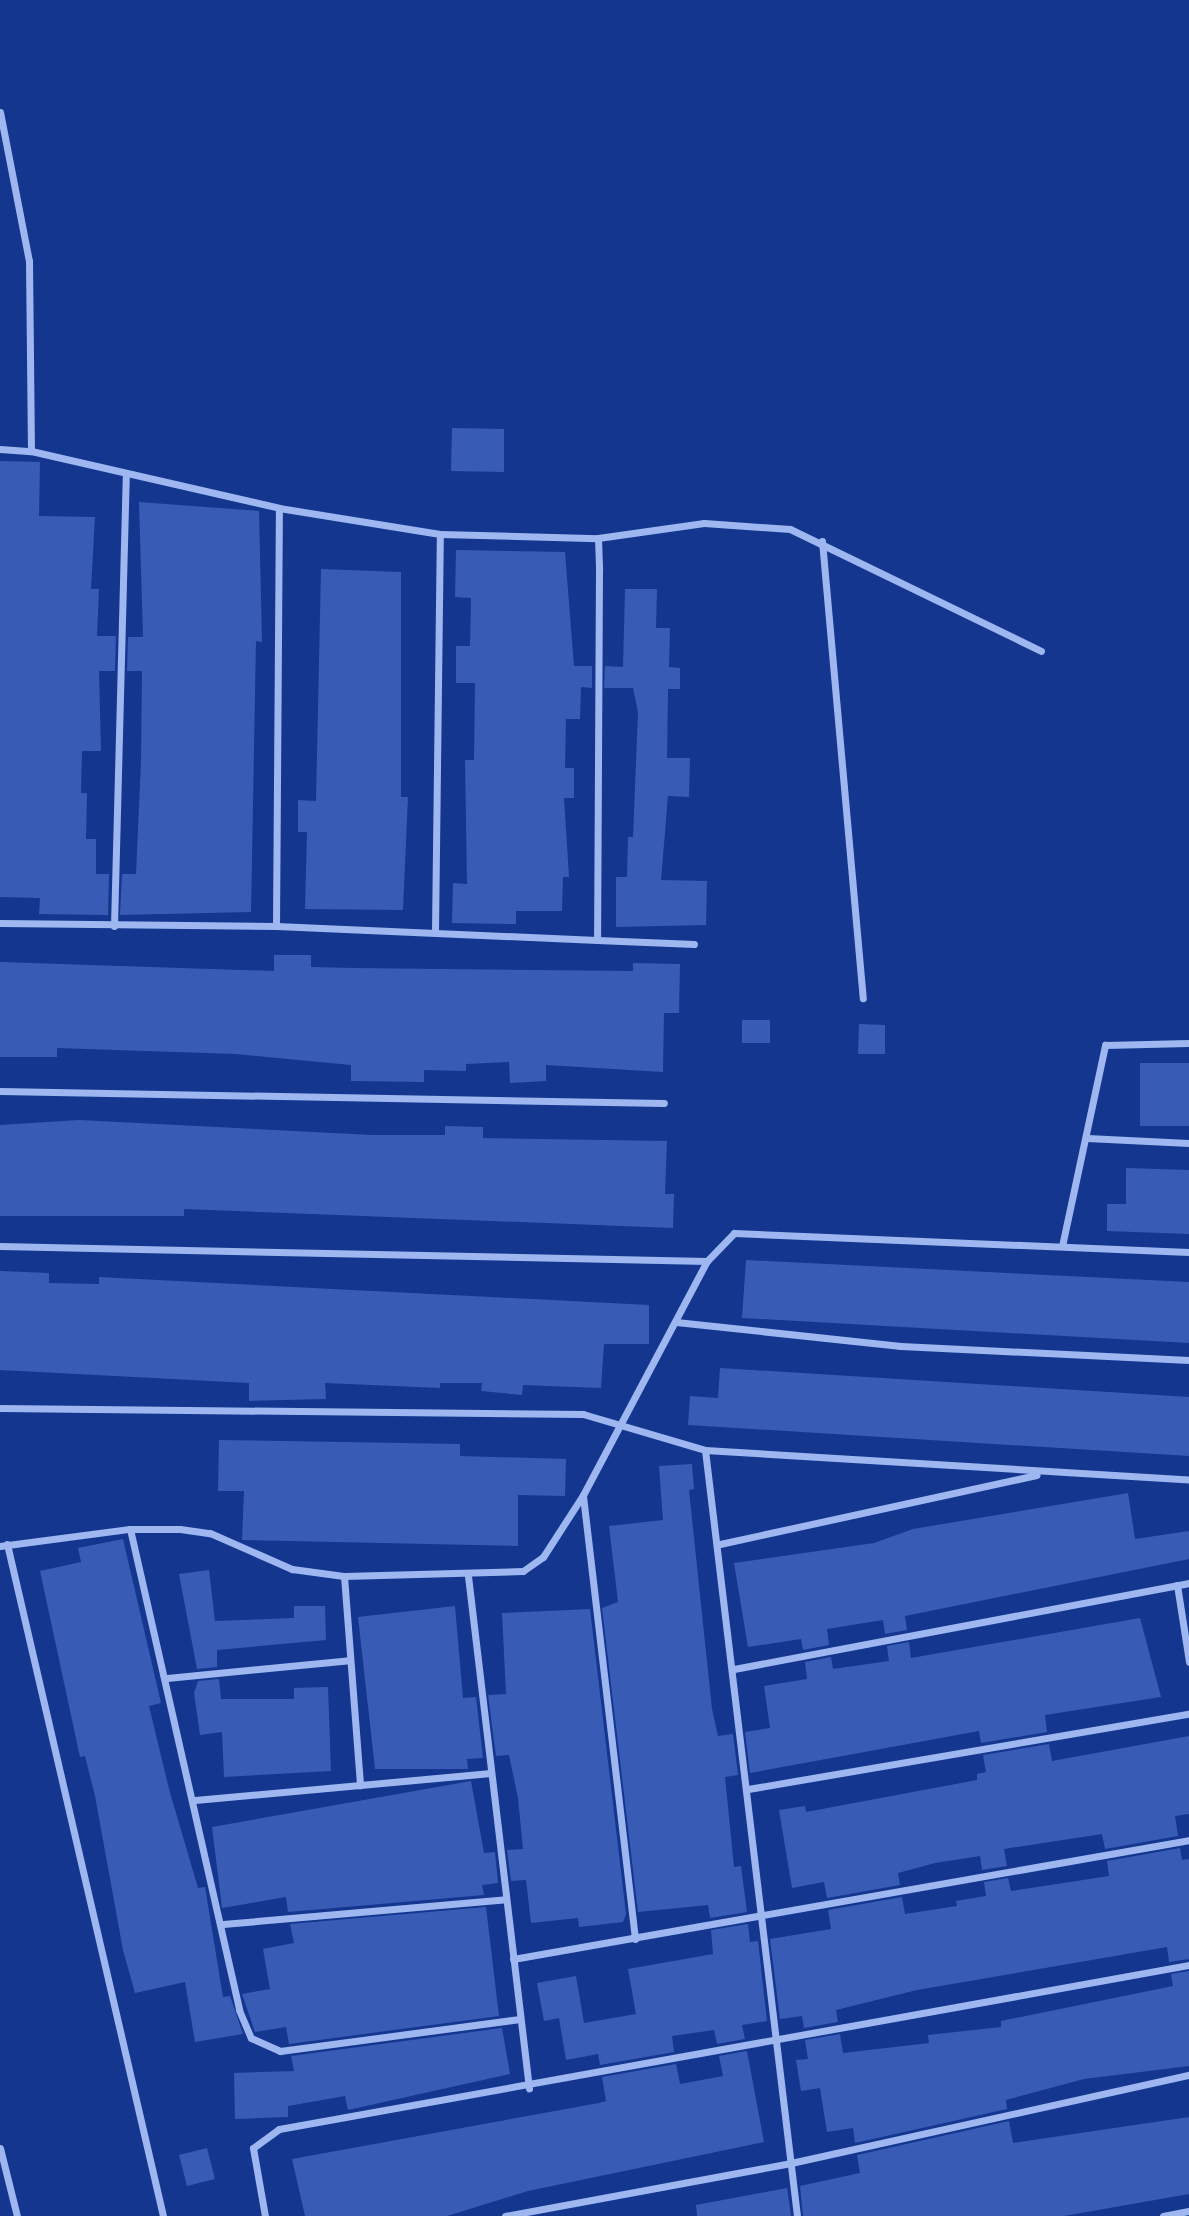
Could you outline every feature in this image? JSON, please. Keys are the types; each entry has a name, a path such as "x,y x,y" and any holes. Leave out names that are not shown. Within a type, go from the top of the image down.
{"street":[{"path":"0,112 29,261 32,450"},
{"path":"0,449 32,450 126,476 279,508 440,534 598,538 742,523 822,541 1041,651"},
{"path":"114,926 126,476"},
{"path":"276,926 279,508"},
{"path":"435,932 440,534"},
{"path":"597,940 598,538"},
{"path":"822,541 863,998"},
{"path":"0,923 276,926 694,944"},
{"path":"1062,1246 1105,1045 1189,1043"},
{"path":"0,1091 664,1103"},
{"path":"1087,1138 1189,1143"},
{"path":"163,2216 4,1545 130,1528 210,1533 269,1562 344,1576 510,1574 535,1564 583,1495 707,1261 724,1238 757,1230 1189,1252"},
{"path":"0,1246 707,1261"},
{"path":"676,1322 901,1346 1189,1360"},
{"path":"0,1408 583,1413 620,1422 662,1442 705,1450 1189,1480"},
{"path":"705,1450 720,1544 797,2216"},
{"path":"720,1544 1048,1473"},
{"path":"583,1495 635,1939"},
{"path":"130,1528 167,1678 245,2027 268,2050 520,2019"},
{"path":"344,1576 360,1785"},
{"path":"468,1576 529,2088"},
{"path":"734,1669 1189,1583"},
{"path":"1177,1585 1189,1662"},
{"path":"167,1678 349,1660"},
{"path":"748,1789 1189,1714"},
{"path":"195,1800 491,1773"},
{"path":"513,1959 763,1920 1189,1840"},
{"path":"223,1924 506,1899"},
{"path":"265,2216 252,2159 266,2134 529,2088 1189,1965"},
{"path":"505,2216 791,2164 1189,2075"},
{"path":"0,2151 17,2216"},
{"path":"1163,2216 1189,2211"}],"building":[{"path":"452,428 504,429 504,472 451,471"},
{"path":"0,461 40,462 39,516 95,517 91,589 99,589 97,636 116,636 115,671 99,671 101,751 82,751 81,793 87,793 86,839 96,839 96,874 109,874 108,915 39,914 40,898 0,897"},
{"path":"139,502 259,511 262,642 256,641 251,912 120,915 122,874 136,874 142,671 127,671 128,637 143,637"},
{"path":"456,550 565,552 574,666 592,666 592,688 581,687 580,719 566,719 565,768 574,768 574,798 564,798 569,877 563,877 562,911 516,911 516,924 452,923 453,883 467,884 465,760 474,760 475,683 456,683 456,646 470,646 471,598 455,597"},
{"path":"321,569 401,572 401,797 408,797 403,910 305,909 307,832 298,832 298,800 316,801"},
{"path":"625,589 657,589 656,628 670,628 669,667 680,668 680,689 668,689 667,758 690,758 689,797 668,796 661,880 707,881 706,925 616,927 616,877 627,877 628,837 633,837 638,712 633,688 604,688 605,666 623,667"},
{"path":"274,955 311,955 311,967 353,968 633,971 633,963 680,964 679,1013 664,1013 663,1072 546,1065 546,1081 510,1083 509,1062 466,1064 466,1071 424,1070 424,1082 351,1081 351,1065 236,1054 57,1048 57,1057 0,1057 0,962 274,971"},
{"path":"742,1020 770,1020 770,1043 742,1043"},
{"path":"859,1024 885,1025 885,1054 858,1054"},
{"path":"1140,1063 1189,1063 1189,1126 1140,1126"},
{"path":"79,1120 372,1135 445,1135 445,1126 483,1127 483,1138 667,1141 665,1194 674,1194 673,1228 184,1209 184,1216 0,1216 0,1125"},
{"path":"1126,1168 1189,1170 1189,1234 1107,1231 1107,1204 1126,1204"},
{"path":"746,1260 1189,1282 1189,1343 742,1318"},
{"path":"0,1271 49,1273 49,1283 99,1284 99,1277 649,1305 649,1344 604,1344 601,1388 523,1385 522,1395 481,1391 482,1383 440,1383 440,1388 325,1383 326,1399 249,1401 249,1383 0,1370"},
{"path":"720,1368 1189,1397 1189,1456 688,1425 690,1396 718,1398"},
{"path":"219,1440 460,1444 460,1456 566,1459 565,1496 518,1495 518,1546 242,1540 244,1491 218,1491"},
{"path":"692,1464 694,1489 689,1490 712,1709 718,1736 733,1734 738,1775 725,1777 734,1867 741,1866 747,1912 710,1918 708,1905 638,1912 602,1608 618,1602 609,1526 663,1520 659,1466"},
{"path":"1128,1493 1135,1539 1189,1531 1189,1559 905,1616 907,1630 885,1634 883,1620 827,1629 829,1645 803,1650 801,1639 748,1647 734,1563 874,1543 913,1529"},
{"path":"123,1539 161,1703 149,1706 169,1789 198,1888 205,1887 223,1997 230,1996 243,2034 195,2042 185,1982 135,1993 123,1950 95,1796 85,1756 80,1757 40,1571 81,1562 78,1548"},
{"path":"209,1570 215,1621 294,1618 294,1606 325,1606 326,1640 217,1650 217,1667 197,1669 179,1574"},
{"path":"455,1606 463,1698 476,1697 483,1758 467,1759 468,1769 375,1769 358,1617"},
{"path":"590,1609 626,1914 623,1922 579,1927 578,1918 531,1923 526,1880 511,1881 507,1850 523,1849 518,1798 509,1755 496,1756 488,1695 506,1694 502,1613"},
{"path":"1140,1618 1161,1697 1045,1715 1047,1732 981,1743 979,1731 750,1773 745,1732 770,1728 764,1686 807,1679 805,1662 831,1657 833,1669 889,1661 887,1646 909,1642 911,1658"},
{"path":"219,1679 221,1699 294,1699 294,1688 328,1687 331,1771 224,1777 222,1732 200,1735 194,1693 198,1681"},
{"path":"1189,1736 1189,1814 1175,1816 1178,1836 1105,1849 1102,1834 1004,1849 1007,1866 982,1870 980,1856 935,1863 898,1873 900,1885 827,1898 824,1882 792,1888 779,1810 805,1806 806,1812 977,1780 977,1774 986,1772 983,1755 1049,1744 1052,1761"},
{"path":"471,1781 484,1853 495,1852 498,1883 482,1885 484,1895 288,1912 286,1897 222,1908 212,1827"},
{"path":"1180,1848 1182,1860 1189,1859 1189,1959 1169,1962 1167,1947 917,1990 836,2010 838,2022 804,2028 802,2016 780,2019 770,1939 831,1929 828,1910 902,1897 905,1914 957,1906 956,1901 986,1896 984,1882 1008,1878 1011,1891 1109,1876 1107,1861"},
{"path":"486,1907 499,2016 289,2044 286,2027 255,2032 242,1994 270,1989 263,1949 294,1943 290,1924"},
{"path":"748,1924 750,1942 758,1941 767,2021 742,2025 745,2039 717,2044 714,2030 672,2036 674,2052 600,2065 598,2054 566,2060 559,2018 544,2021 537,1983 576,1976 584,2023 636,2014 628,1969 713,1954 711,1930"},
{"path":"1189,1971 1189,2066 1084,2079 1006,2100 1007,2109 855,2143 853,2128 827,2132 820,2088 801,2091 796,2060 808,2059 805,2040 840,2034 843,2053 929,2043 928,2035 1001,2027 1001,2021 1173,1986 1171,1974"},
{"path":"502,2028 510,2074 348,2110 345,2096 288,2106 288,2117 235,2119 234,2073 294,2071 291,2056"},
{"path":"747,2051 764,2142 528,2191 447,2216 305,2216 292,2159 599,2103 606,2101 602,2077 676,2064 680,2084 723,2076 719,2056"},
{"path":"1189,2117 1189,2194 1064,2216 803,2216 800,2186 860,2173 857,2155 1009,2121 1013,2143"},
{"path":"207,2148 215,2179 187,2186 179,2155"},
{"path":"787,2188 791,2216 697,2216 696,2205"}]}
